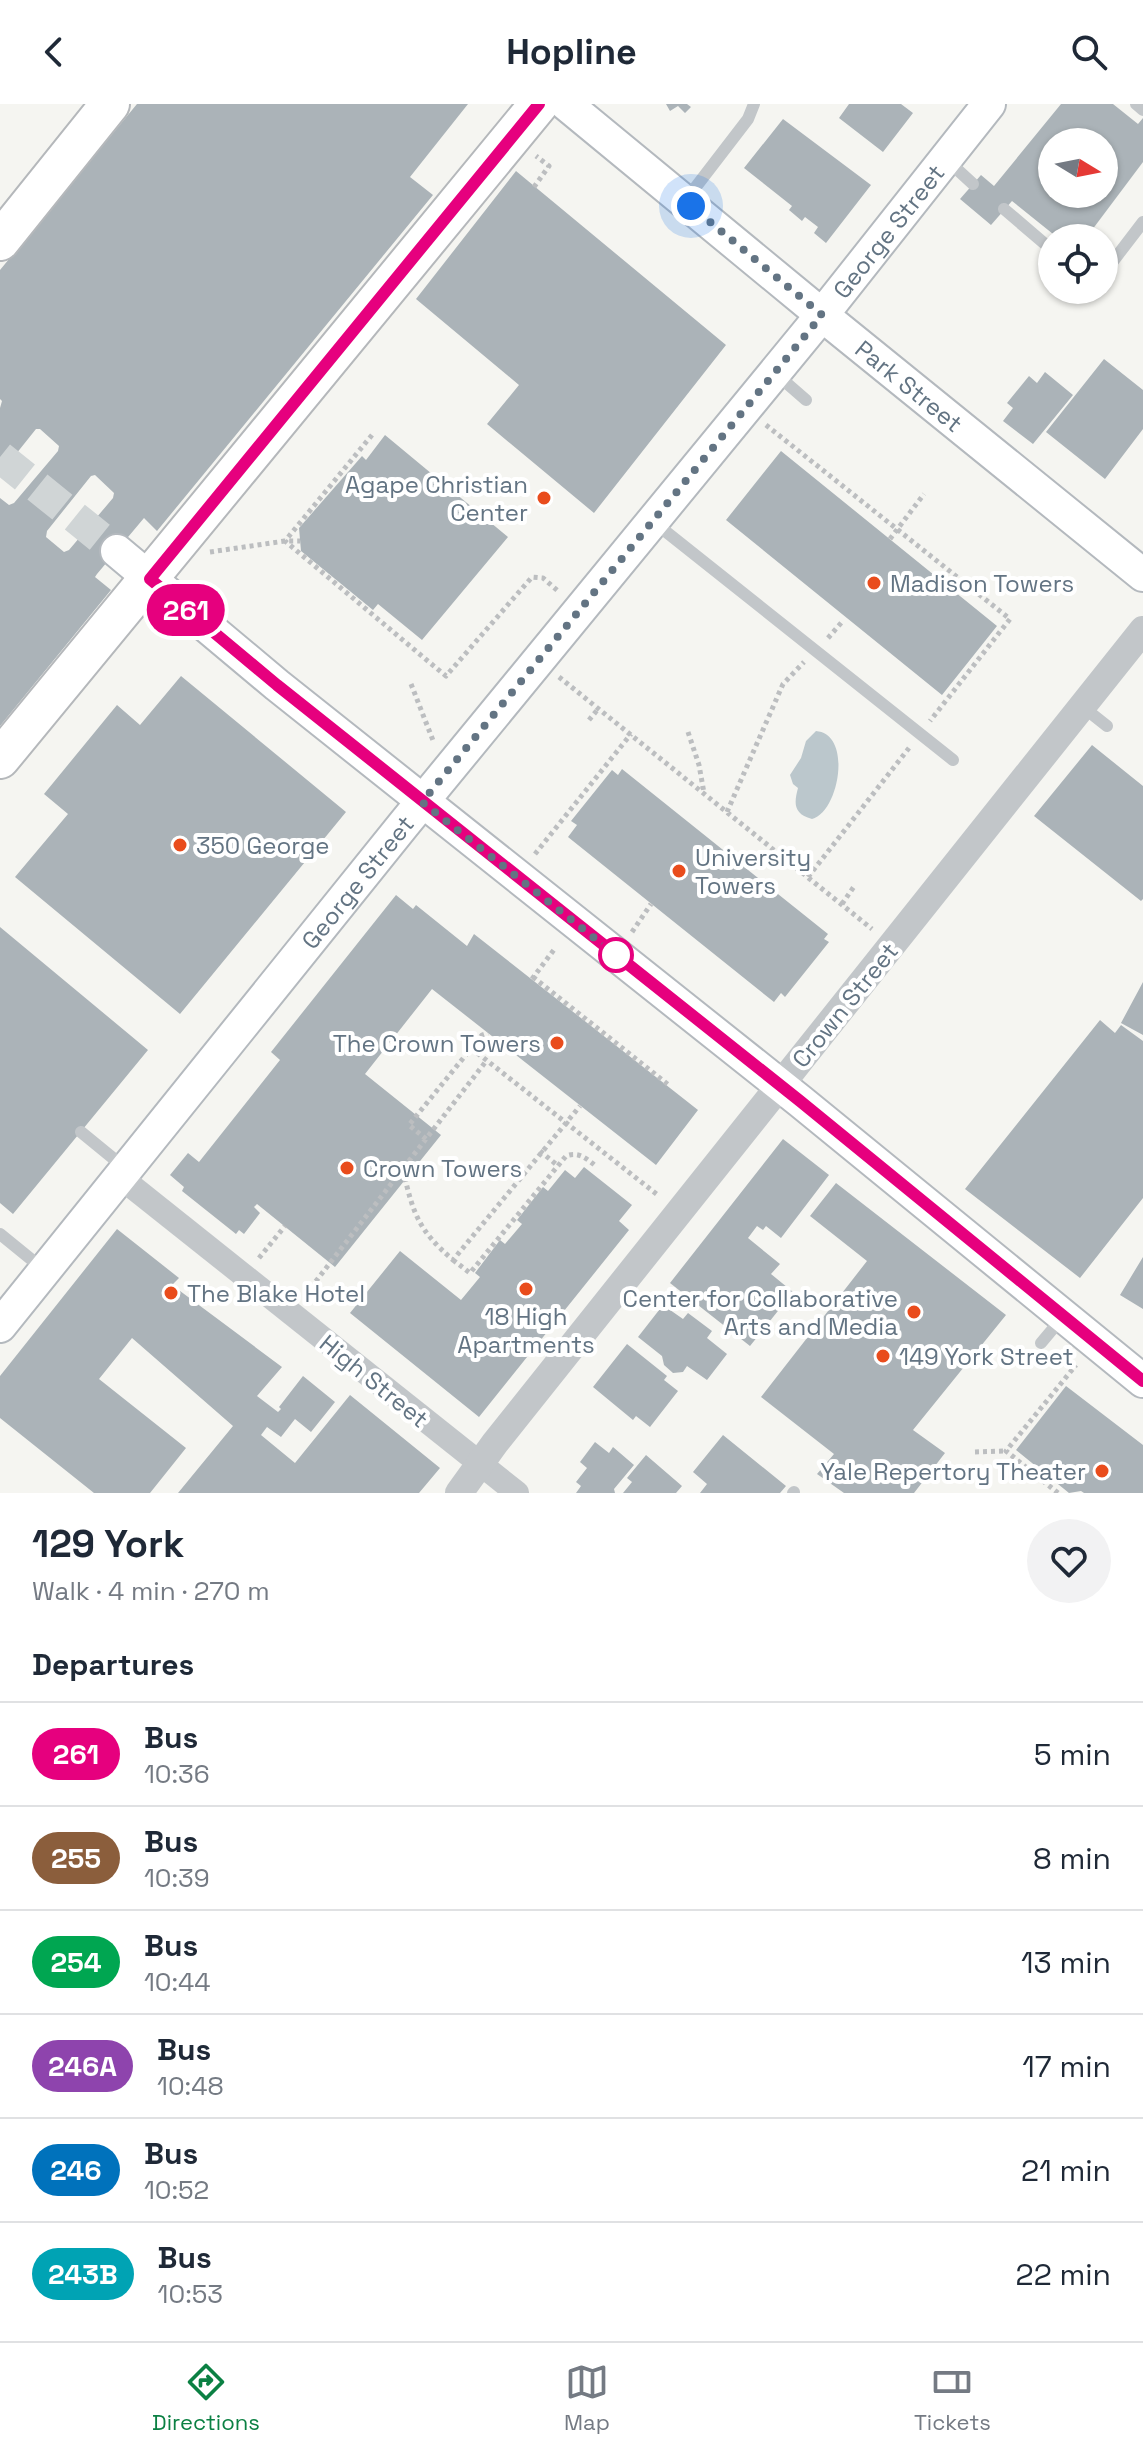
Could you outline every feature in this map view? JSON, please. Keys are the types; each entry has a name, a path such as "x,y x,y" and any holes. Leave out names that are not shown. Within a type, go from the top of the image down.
{"highway":[{"path":"0,241 110,104"},
{"path":"0,759 13,732 150,579 539,104"}],"main road":[{"name":"Park Street","path":"566,104 1143,575"},
{"name":"George Street","path":"0,1326 422,802 822,315 989,104"},
{"path":"117,551 422,802 780,1085 1143,1381"}],"street":[{"name":"Crown Street","path":"459,1493 1143,630"},
{"name":"High Street","path":"123,1173 517,1493"}],"lane":[{"path":"685,201 748,119 754,104"},
{"path":"1136,104 1143,110"},
{"path":"946,159 973,184"},
{"path":"1004,209 1038,238"},
{"path":"1118,255 1143,222"},
{"path":"775,373 806,400"},
{"path":"652,521 953,760"},
{"path":"1083,707 1107,726"},
{"path":"81,1132 123,1173"},
{"path":"0,1234 45,1271"},
{"path":"1041,1343 1064,1315"}],"path":[{"path":"528,151 549,166 534,187"},
{"path":"766,424 1010,619 930,721"},
{"path":"285,541 372,435"},
{"path":"890,539 924,494"},
{"path":"285,541 446,676 527,580 543,578 558,591"},
{"path":"197,555 300,541"},
{"path":"828,638 842,622"},
{"path":"727,812 783,684 804,662"},
{"path":"558,677 875,931"},
{"path":"411,684 435,746"},
{"path":"589,720 598,709"},
{"path":"688,732 699,765 704,794"},
{"path":"535,854 631,734"},
{"path":"808,877 909,748"},
{"path":"842,904 855,885"},
{"path":"632,932 651,904"},
{"path":"556,947 532,978 670,1086"},
{"path":"426,1139 409,1125 482,1035 488,1033"},
{"path":"627,1053 634,1043"},
{"path":"471,1048 679,1212"},
{"path":"303,1298 487,1060"},
{"path":"453,1260 580,1106"},
{"path":"540,1151 557,1165"},
{"path":"403,1170 420,1226 436,1245 470,1273 566,1156 573,1153 582,1156 597,1167"},
{"path":"256,1262 285,1226"},
{"path":"1006,1451 1076,1365"},
{"path":"975,1452 1006,1451 1058,1493"}],"shaded area":[{"path":"816,731 828,735 835,745 838,774 829,803 812,819 798,811 798,788 790,775 801,758 806,741"}],"building":[{"path":"137,104 468,104 410,177 433,195 157,531 144,518 97,574 95,577 111,590 0,726 0,498 9,505 14,503 59,446 36,429 0,474 0,270","holes":["95,475 114,493 69,550 64,552 46,537 47,531 91,476"]},
{"path":"666,104 687,104 691,107 685,113 678,106 670,111"},
{"path":"849,104 901,104 913,113 883,152 839,118"},
{"path":"1061,104 1113,104 1138,124 1143,118 1143,162 1118,195 1118,128 1041,128"},
{"path":"783,119 871,185 826,243 814,233 818,227 805,217 802,221 789,210 792,206 744,168"},
{"path":"1038,132 1038,208 1108,208 1096,224 1041,224 1012,201 991,225 960,199 981,175 994,186"},
{"path":"516,171 726,345 594,513 487,424 519,385 416,299"},
{"path":"1104,359 1143,390 1143,429 1105,479 1046,432"},
{"path":"1045,372 1073,395 1033,444 1003,421 1013,408 1007,403 1029,376 1037,383"},
{"path":"385,435 508,537 422,640 378,604 373,610 301,551 299,528 362,456 366,460"},
{"name":"Madison Towers","path":"781,451 997,626 942,695 726,520"},
{"name":"350 George","path":"181,676 346,812 180,1014 15,877 68,814 44,794 117,705 140,725"},
{"path":"1092,745 1143,786 1141,901 1034,816"},
{"name":"University Towers","path":"622,769 828,934 824,939 829,942 785,997 781,993 774,1002 568,837 577,825 571,821 612,770 618,775"},
{"path":"396,895 413,909 416,905 467,946 474,934 698,1110 656,1165 432,989 365,1074 441,1135 335,1267 257,1204 254,1207 260,1213 244,1234 239,1230 236,1234 182,1191 184,1187 170,1175 188,1153 199,1162 280,1060 271,1052"},
{"path":"0,927 148,1050 13,1214 0,1203"},
{"path":"1143,982 1143,1035 1121,1023"},
{"path":"1100,1020 1115,1033 1121,1025 1143,1041 1143,1198 1080,1278 965,1189"},
{"path":"783,1139 829,1175 781,1238 766,1226 763,1230 757,1226 748,1238 780,1264 771,1274 793,1292 750,1346 670,1283"},
{"name":"18 High Apartments","path":"584,1167 632,1205 619,1221 629,1230 479,1417 350,1313 400,1251 461,1300 480,1277 475,1273 500,1240 505,1244 522,1224 517,1220 543,1187 548,1191 565,1170 575,1178"},
{"name":"149 York Street","path":"836,1183 1006,1315 913,1430 945,1453 914,1493 844,1493 817,1474 834,1454 761,1397 867,1261 810,1216"},
{"path":"117,1229 179,1278 172,1285 282,1367 257,1396 278,1412 303,1376 335,1402 311,1432 295,1419 281,1437 267,1427 261,1435 295,1463 350,1395 440,1468 419,1493 178,1493 233,1426 132,1338 99,1379 186,1448 150,1493 94,1493 0,1418 0,1376"},
{"path":"1143,1257 1143,1309 1120,1295"},
{"path":"663,1305 683,1319 688,1313 712,1331 707,1338 727,1354 707,1380 687,1366 683,1372 673,1373 664,1365 662,1356 638,1337"},
{"path":"627,1344 667,1376 664,1380 678,1391 650,1427 636,1416 633,1420 593,1387"},
{"path":"1066,1386 1143,1445 1143,1493 1069,1493 1016,1450"},
{"path":"723,1435 786,1486 780,1493 700,1493 707,1484 693,1472"},
{"path":"595,1442 609,1453 613,1447 634,1465 614,1489 615,1493 576,1493 581,1486 576,1482 587,1468 580,1462"},
{"path":"646,1455 682,1486 676,1493 623,1493 632,1482 627,1478"}],"tunnel":[{"path":"0,457 117,551"}],"bus line":[{"name":"261","path":"539,104 150,579 445,821 800,1101 1143,1381"}],"place":[{"name":"Agape Christian Center","path":"544,498"},
{"name":"Madison Towers","path":"874,583"},
{"name":"350 George","path":"180,845"},
{"name":"University Towers","path":"679,871"},
{"name":"The Crown Towers","path":"557,1043"},
{"name":"Crown Towers","path":"347,1168"},
{"name":"18 High Apartments","path":"526,1289"},
{"name":"The Blake Hotel","path":"171,1293"},
{"name":"Center for Collaborative Arts and Media","path":"914,1312"},
{"name":"149 York Street","path":"883,1356"},
{"name":"Yale Repertory Theater","path":"1102,1471"}],"route":[{"path":"616,955 422,802 822,315 691,206"}]}
